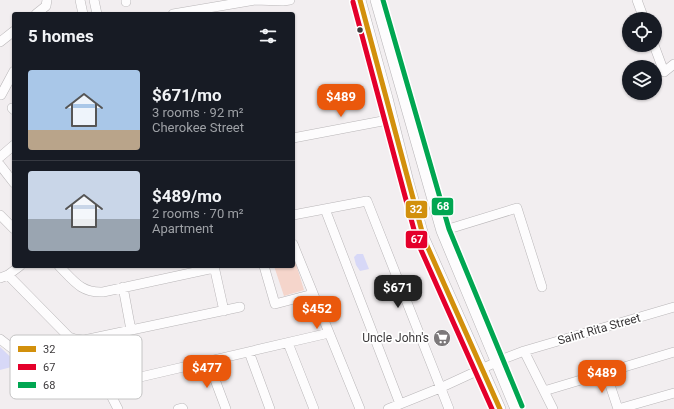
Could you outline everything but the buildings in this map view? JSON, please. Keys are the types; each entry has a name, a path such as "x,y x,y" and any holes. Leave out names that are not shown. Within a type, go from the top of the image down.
{"main road":[{"path":"360,0 424,238 500,409"},
{"path":"376,0 442,231 516,409"}],"street":[{"path":"80,0 83,12"},
{"path":"94,0 97,12"},
{"path":"185,12 255,0 290,0"},
{"path":"637,0 641,12"},
{"path":"38,12 47,3"},
{"path":"0,42 12,33"},
{"path":"657,52 664,72 674,64"},
{"path":"0,95 12,75"},
{"path":"0,95 12,86"},
{"path":"295,138 393,119"},
{"path":"0,158 12,147"},
{"path":"0,164 12,180"},
{"path":"295,215 367,201 449,409"},
{"path":"442,231 517,208 542,287"},
{"path":"325,209 400,404"},
{"path":"0,215 12,227"},
{"path":"295,249 360,409"},
{"path":"17,268 2,277 67,335"},
{"path":"61,268 79,286 93,292 103,292 209,268"},
{"path":"214,268 224,311"},
{"path":"265,268 274,304 313,294"},
{"path":"123,287 132,330"},
{"path":"108,335 240,307"},
{"name":"Saint Rita Street","path":"388,409 524,351 674,308"},
{"path":"142,377 329,334"},
{"path":"0,339 10,347"},
{"path":"288,343 314,409"},
{"path":"524,351 553,409"},
{"path":"249,352 270,409"},
{"path":"544,391 674,352"},
{"path":"208,361 226,409"},
{"path":"606,373 618,409 674,393"},
{"path":"113,399 118,409"},
{"path":"178,409 183,409"}],"shaded area":[{"path":"295,261 304,290 284,296 275,268 295,268"}],"water":[{"path":"357,254 363,254 369,269 360,271 356,265 354,257"},
{"path":"0,347 10,356 10,367 0,370"}],"transit line":[{"name":"32","path":"360,0 424,239 500,409"},
{"name":"68","path":"383,0 449,229 522,406"},
{"name":"67","path":"353,2 417,241 492,409"}],"place":[{"name":"Uncle John's","path":"442,338"}]}
